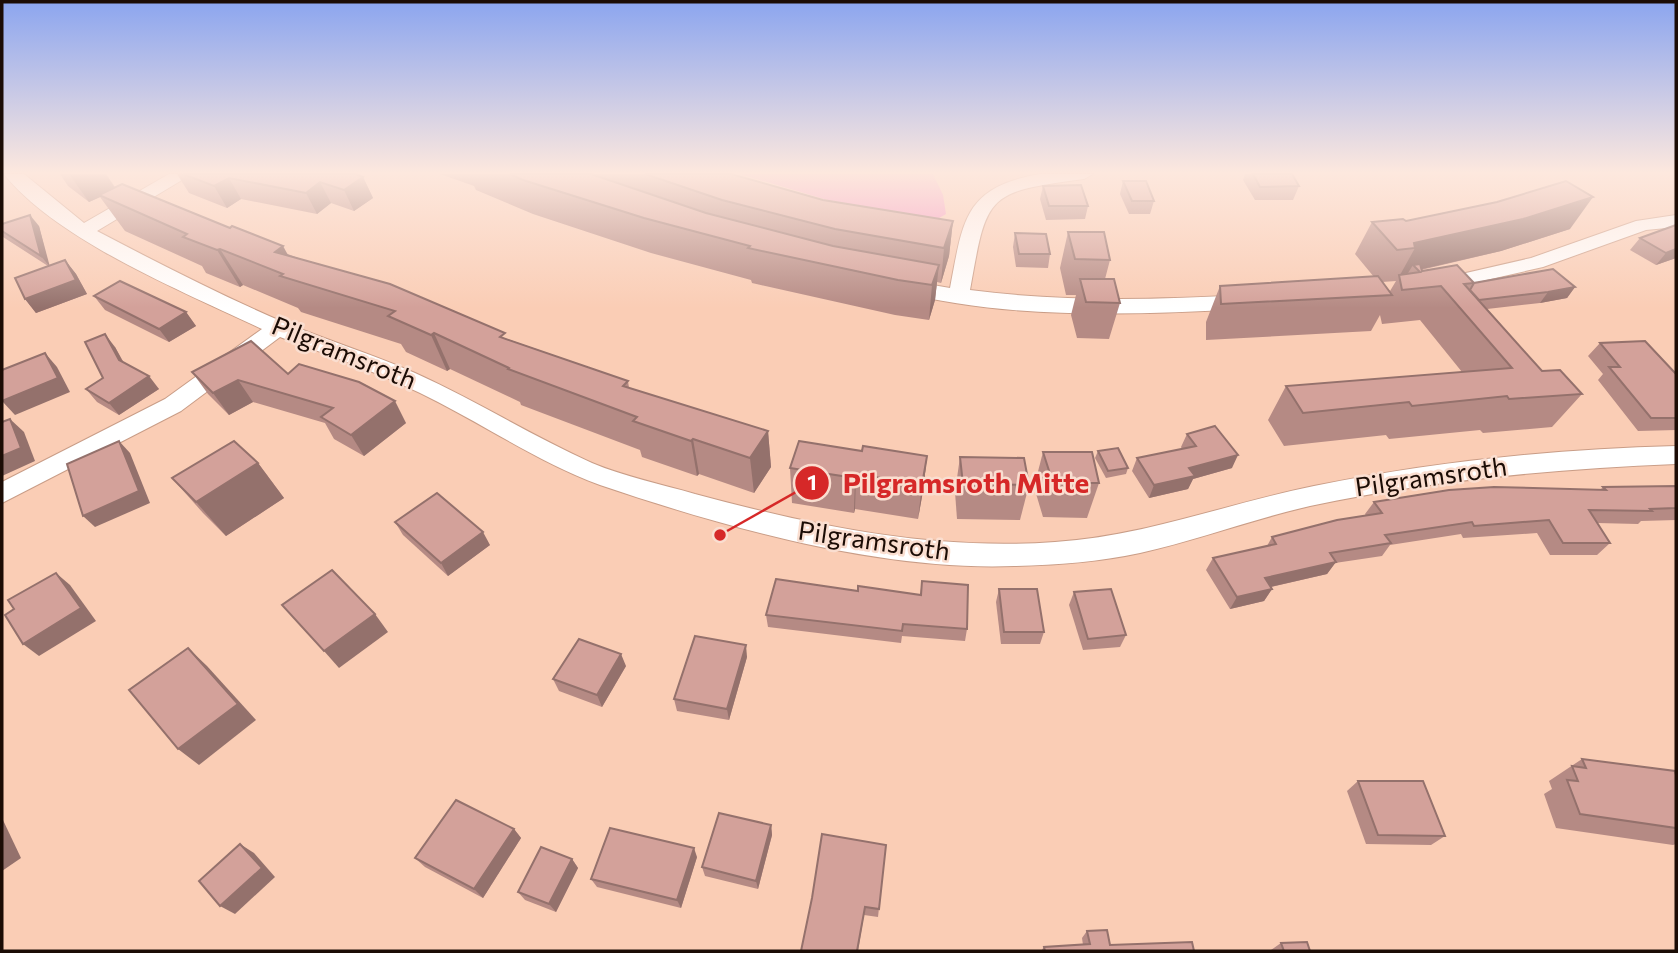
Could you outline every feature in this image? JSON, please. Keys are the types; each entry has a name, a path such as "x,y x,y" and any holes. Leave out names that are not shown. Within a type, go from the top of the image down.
{"street":[{"name":"Pilgramsroth","path":"66,218 83,231 201,294 278,328 423,385 601,477 806,533 930,552 982,556 1128,544 1304,498 1377,483 1476,468 1616,456 1676,455"},
{"path":"83,231 105,218"},
{"path":"959,295 976,218"},
{"path":"1415,289 1536,263 1643,225 1676,221"},
{"path":"886,283 959,295 1082,306 1151,306 1262,300"},
{"path":"2,494 173,405 278,328"}],"building":[{"path":"19,218 31,218 41,256 2,231 2,224"},
{"path":"152,218 207,218 230,228 232,226 283,246 275,252 390,284 505,333 500,337 628,381 623,386 768,431 750,458 693,439 691,441 633,421 637,417 508,369 434,333 431,335 388,316 395,311 280,276 283,274 183,237 187,234"},
{"path":"646,218 727,218 833,246 939,265 932,285 748,248 750,246"},
{"path":"794,218 937,218 953,221 944,248 835,229"},
{"path":"1418,218 1525,218 1414,243 1415,248 1397,250 1372,222"},
{"path":"1676,225 1676,249 1666,253 1640,238"},
{"path":"1068,232 1104,232 1110,260 1075,259"},
{"path":"1015,233 1046,234 1050,254 1019,254"},
{"path":"65,260 76,280 25,299 15,278"},
{"path":"1420,264 1422,271 1457,265 1474,283 1464,284 1542,371 1560,370 1582,394 1509,399 1507,396 1412,406 1409,402 1303,413 1286,386 1512,368 1441,286 1402,290 1399,275 1420,272 1413,265"},
{"path":"1553,269 1575,287 1479,300 1470,290 1474,283"},
{"path":"1378,276 1392,295 1221,304 1220,286"},
{"path":"1080,279 1114,279 1120,303 1086,302"},
{"path":"120,281 186,312 159,329 94,296"},
{"path":"105,334 119,360 149,376 109,403 86,389 103,378 85,342"},
{"path":"251,341 288,374 299,364 359,382 395,401 351,435 321,417 333,408 238,380 213,393 192,372"},
{"path":"1645,341 1676,374 1676,418 1651,418 1609,367 1620,367 1600,343"},
{"path":"45,353 58,378 2,401 2,370"},
{"path":"10,419 21,448 2,456 2,422"},
{"path":"1215,426 1238,455 1189,468 1195,476 1154,485 1137,458 1196,446 1187,434"},
{"path":"119,441 139,491 83,516 67,464"},
{"path":"234,441 258,463 196,502 172,478"},
{"path":"799,441 862,451 863,446 927,456 922,485 856,474 855,478 790,468"},
{"path":"1118,448 1128,468 1108,471 1098,451"},
{"path":"1043,452 1092,452 1099,483 1053,483"},
{"path":"960,457 1024,458 1029,485 963,484"},
{"path":"1676,486 1676,508 1650,509 1652,511 1589,510 1610,543 1563,543 1549,520 1474,526 1472,522 1385,535 1391,543 1330,553 1336,562 1265,578 1272,589 1237,597 1213,558 1276,544 1272,537 1337,520 1382,513 1374,502 1449,490 1494,487 1606,490 1603,487"},
{"path":"437,493 483,532 441,563 395,522"},
{"path":"332,570 375,614 324,651 282,605"},
{"path":"56,573 81,608 23,644 5,615 14,609 8,600"},
{"path":"776,579 858,591 858,586 921,595 922,581 968,585 967,629 903,624 902,631 766,615"},
{"path":"999,589 1037,589 1044,632 1004,632"},
{"path":"1111,589 1126,635 1088,639 1074,592"},
{"path":"695,636 746,645 727,709 674,699"},
{"path":"579,639 621,654 597,695 553,679"},
{"path":"188,648 238,704 178,749 129,690"},
{"path":"1582,759 1675,771 1676,828 1580,814 1567,780 1578,781 1572,766 1586,768"},
{"path":"1358,781 1423,781 1445,836 1378,835"},
{"path":"456,800 514,829 474,889 415,858"},
{"path":"719,813 771,825 756,881 702,867"},
{"path":"610,828 694,848 677,900 591,879"},
{"path":"822,834 886,845 879,909 865,907 857,951 801,951"},
{"path":"240,844 262,868 220,906 199,881"},
{"path":"541,847 572,859 549,904 518,892"},
{"path":"1107,930 1110,945 1192,942 1194,951 1045,951 1044,947 1090,944 1087,931"},
{"path":"1307,942 1310,951 1284,951 1281,943"}],"place":[{"name":"Pilgramsroth Mitte","path":"720,535"}]}
